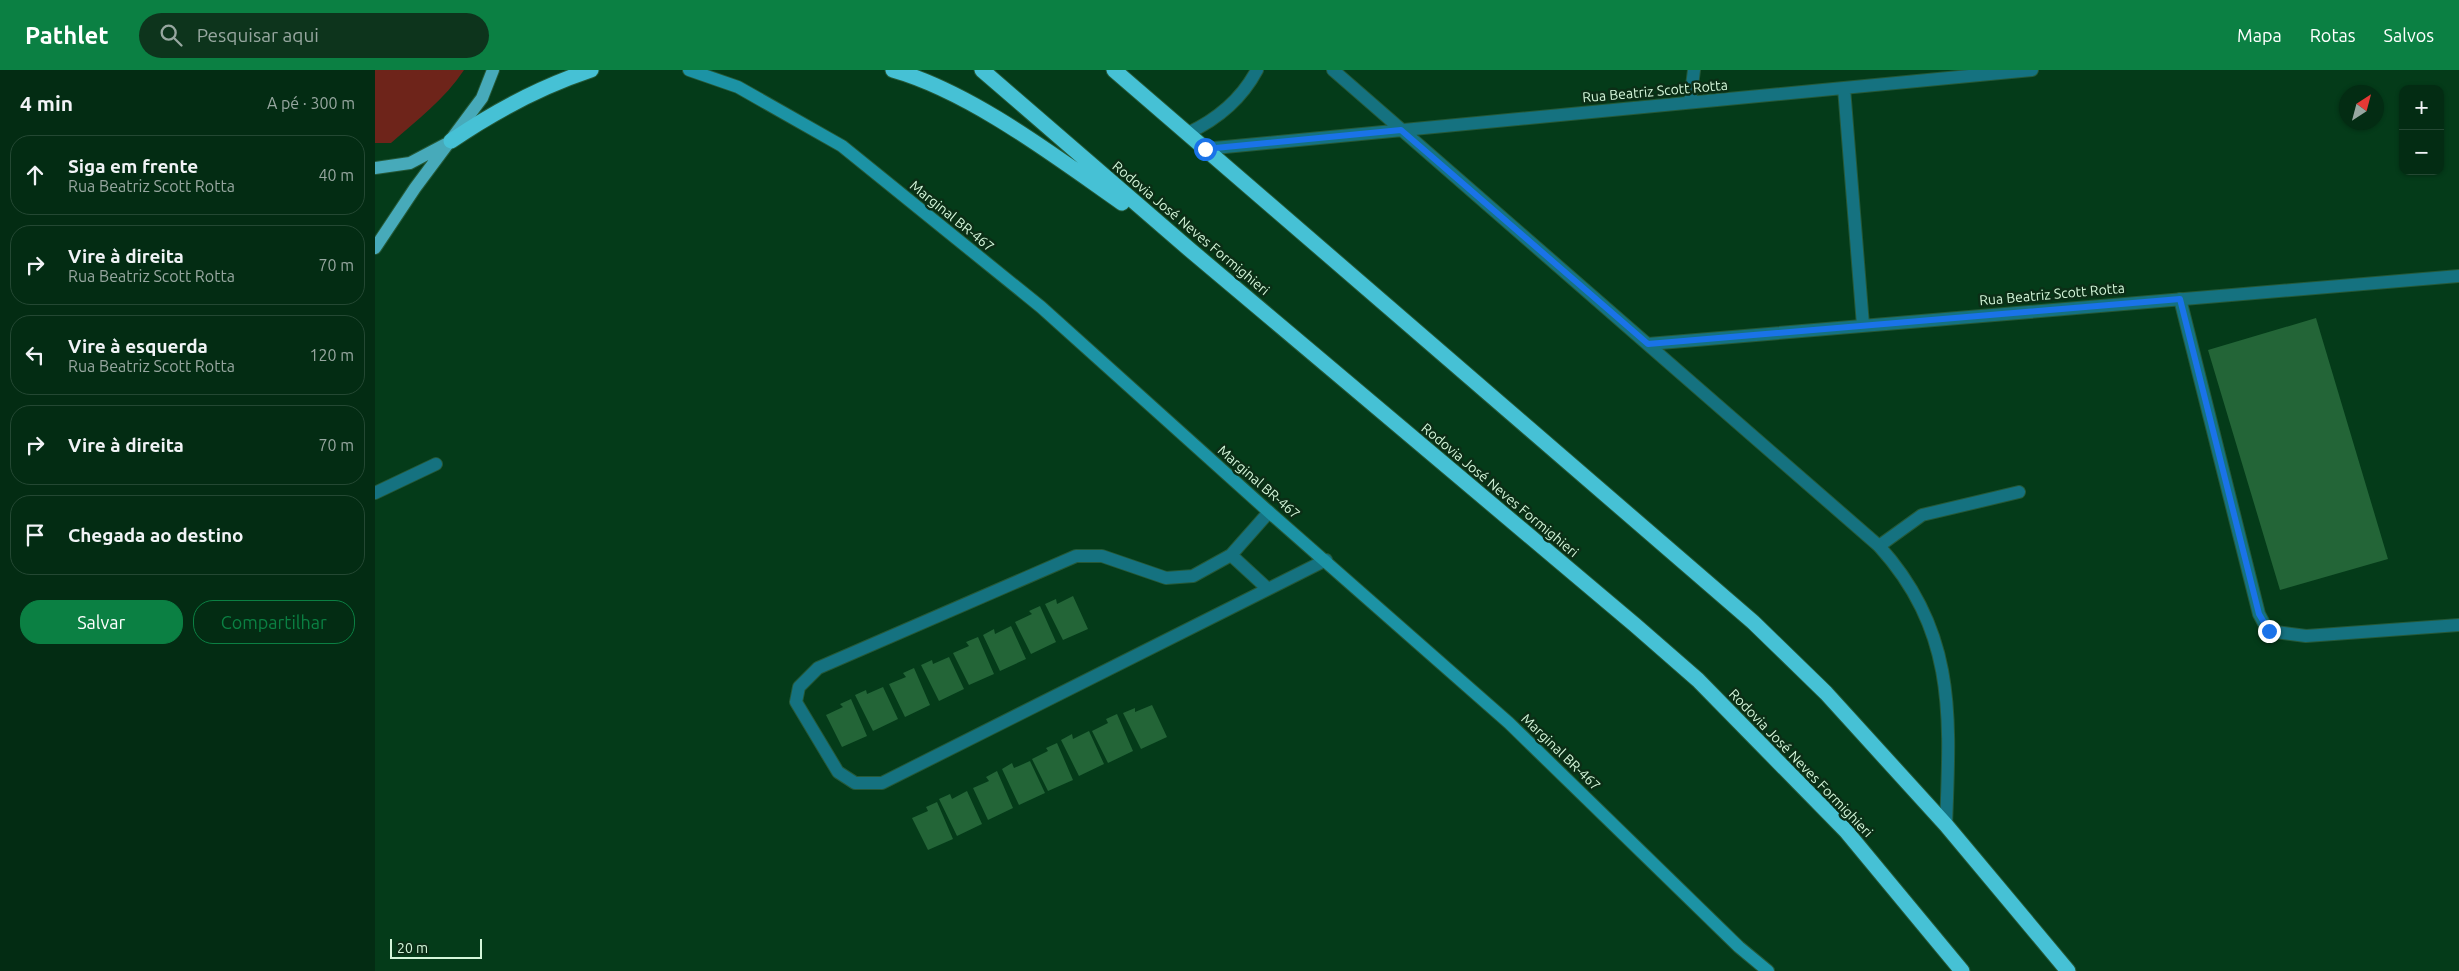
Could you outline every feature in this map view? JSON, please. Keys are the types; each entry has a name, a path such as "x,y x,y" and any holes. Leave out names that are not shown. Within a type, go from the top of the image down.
{"highway":[{"path":"451,142 491,114 526,96 591,70"},
{"path":"893,70 969,103 1055,156 1189,249"},
{"name":"Rodovia José Neves Formighieri","path":"982,70 1189,249 1698,680 1846,831 1962,971"},
{"path":"1114,70 1753,622 1826,693 1945,825 2068,971"}],"main road":[{"path":"375,248 415,188 482,98 493,70"},
{"name":"Marginal BR-467","path":"689,70 738,87 842,146 1041,307 1269,512 1326,560 1509,723 1739,947 1768,971"},
{"path":"375,168 409,163 451,142"}],"street":[{"path":"1188,133 1223,112 1239,98 1257,70"},
{"path":"1333,70 1879,546 1903,575 1919,600 1940,654 1950,734 1945,825"},
{"path":"1690,102 1694,70"},
{"name":"Rua Beatriz Scott Rotta","path":"1205,149 2032,70"},
{"path":"1844,88 1863,325"},
{"name":"Rua Beatriz Scott Rotta","path":"1648,344 2459,276"},
{"path":"2180,299 2259,614 2269,631 2305,636 2459,625"},
{"path":"375,493 436,464"},
{"path":"1879,546 1922,515 2019,492"},
{"path":"1269,512 1231,555 1193,576 1166,578 1102,556 1076,556 818,668 799,687 796,702 838,772 855,784 882,783 1326,560"},
{"path":"1231,555 1268,589"}],"shaded area":[{"path":"375,70 464,70 439,100 391,143 375,143"}],"building":[{"path":"2316,318 2388,559 2280,590 2208,350"},
{"path":"1073,596 1088,629 1063,640 1045,604 1056,599 1057,604"},
{"path":"1040,606 1056,642 1031,654 1015,622 1032,614 1029,611"},
{"path":"1011,626 1026,659 1000,671 983,635 994,629 995,634"},
{"path":"978,637 994,674 969,685 953,653 969,646 966,642"},
{"path":"949,657 964,689 939,701 921,665 932,660 933,664"},
{"path":"914,668 930,705 905,717 889,684 906,677 903,673"},
{"path":"883,687 898,719 873,731 855,695 866,690 867,694"},
{"path":"851,699 867,736 842,747 826,715 843,707 840,704"},
{"path":"1152,705 1167,737 1141,749 1123,713 1135,708 1135,712"},
{"path":"1117,714 1133,751 1108,763 1092,731 1108,723 1106,719"},
{"path":"1089,731 1104,764 1079,776 1061,740 1072,734 1073,739"},
{"path":"1057,743 1073,780 1048,791 1032,759 1048,751 1046,748"},
{"path":"1030,761 1045,793 1019,805 1002,769 1012,763 1014,768"},
{"path":"997,771 1013,808 988,820 973,788 989,781 986,777"},
{"path":"967,791 982,824 957,836 939,799 950,794 952,799"},
{"path":"937,802 953,839 928,850 912,818 928,811 926,807"}],"route":[{"path":"1205,149 1401,130 1648,344 2180,299 2259,614 2269,631"}]}
